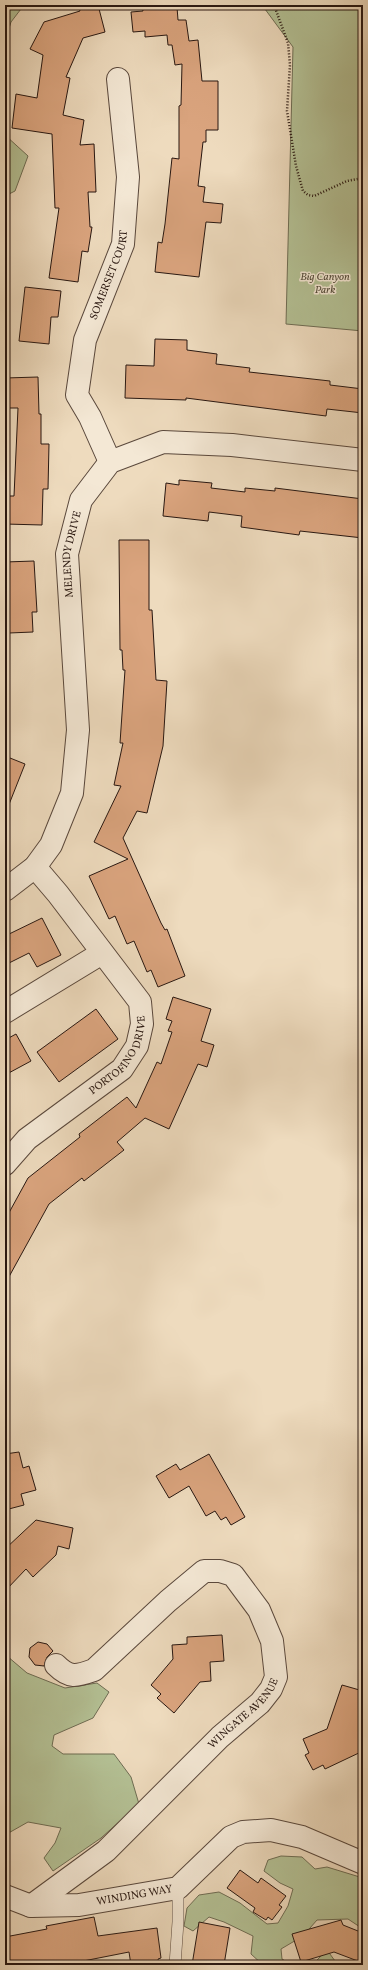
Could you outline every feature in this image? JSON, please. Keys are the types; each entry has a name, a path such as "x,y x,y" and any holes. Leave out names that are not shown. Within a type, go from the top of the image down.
{"street":[{"name":"SOMERSET COURT","path":"110,462 90,417 77,395 85,340 123,244 128,177 118,80"},
{"path":"110,462 163,442 232,445 363,460"},
{"name":"MELENDY DRIVE","path":"5,890 34,867 51,845 72,792 78,730 67,554 81,500 110,462"},
{"name":"PORTOFINO DRIVE","path":"5,1164 27,1139 122,1069 137,1046 142,1024 140,1002 58,894 34,867"},
{"path":"5,1012 102,952"},
{"name":"WINGATE AVENUE","path":"31,1906 106,1851 220,1737 260,1703 271,1690 276,1677 272,1641 259,1610 233,1575 220,1570 204,1571 168,1601 94,1670 71,1675 63,1672 56,1665"},
{"name":"WINDING WAY","path":"5,1896 31,1906 79,1905 178,1888 231,1838 243,1832 271,1830 302,1837 363,1863"}],"lane":[{"path":"175,1965 178,1922 178,1888"}],"path":[{"path":"274,5 288,43 290,65 287,111 296,166 303,191 308,195 314,196 347,181 363,178"}],"green space":[{"path":"5,5 24,5 11,22 5,41"},
{"name":"Big Canyon Park","path":"262,5 363,5 363,331 286,324 293,47"},
{"path":"5,135 28,156 15,191 5,196"},
{"path":"5,1638 7,1656 27,1673 65,1688 97,1683 109,1692 93,1718 54,1735 52,1746 63,1754 114,1754 131,1777 139,1804 101,1838 53,1871 44,1858 55,1843 61,1828 28,1822 5,1835"},
{"path":"281,1856 302,1857 315,1869 327,1867 363,1878 363,1929 348,1919 317,1920 303,1936 281,1949 282,1959 292,1965 263,1965 251,1954 253,1936 224,1922 209,1917 193,1931 184,1926 187,1908 199,1895 219,1892 240,1903 267,1924 278,1923 288,1906 293,1889 280,1883 264,1871 268,1860"},
{"path":"327,1950 338,1965 312,1965"}],"building":[{"path":"98,5 105,32 83,38 66,77 70,78 63,115 84,120 80,145 94,144 96,192 88,192 90,227 92,227 88,252 82,251 78,282 49,278 59,208 55,208 52,134 12,128 16,94 37,98 43,55 30,49 44,22 80,11 79,8"},
{"path":"142,5 167,5 167,8 177,7 178,20 186,20 189,41 198,40 202,81 218,81 218,130 206,130 206,142 203,142 198,186 205,187 203,202 223,204 221,223 206,222 199,277 155,272 158,242 162,243 165,224 172,158 179,159 179,106 181,105 182,64 175,65 172,45 168,45 167,35 145,37 145,31 133,32 131,12 143,11"},
{"path":"25,287 61,291 58,317 51,317 49,344 19,341"},
{"path":"155,339 187,340 187,350 217,354 216,364 250,368 249,372 330,381 330,385 363,389 363,413 327,409 326,416 186,398 186,400 125,398 126,365 154,366"},
{"path":"38,377 39,414 41,414 41,444 49,444 48,489 43,489 42,525 5,524 5,496 14,496 18,408 5,408 5,378"},
{"path":"179,480 212,483 211,488 245,492 245,488 275,491 275,488 363,499 363,538 300,531 299,535 241,527 242,516 209,512 208,521 163,516 166,483 179,485"},
{"path":"119,540 149,540 149,610 152,610 156,680 167,681 163,746 147,813 137,811 123,838 161,923 165,930 167,929 185,976 158,987 151,970 147,972 134,941 127,944 115,916 109,919 89,876 128,859 94,842 121,786 114,785 123,743 120,743 125,670 123,670 122,650 120,650"},
{"path":"34,561 37,612 32,612 33,632 9,633 8,613 5,613 5,562"},
{"path":"5,756 25,764 6,812 5,812"},
{"path":"42,918 61,955 37,967 29,953 5,965 5,936"},
{"path":"173,997 211,1009 201,1041 214,1045 207,1067 198,1064 169,1129 145,1118 117,1142 124,1150 84,1181 82,1178 49,1204 5,1284 5,1220 28,1178 80,1137 79,1134 127,1097 136,1108 157,1062 161,1064 172,1032 168,1031 172,1021 166,1019"},
{"path":"96,1009 118,1039 59,1082 37,1052"},
{"path":"16,1034 31,1061 5,1075 5,1040"},
{"path":"19,1452 23,1468 29,1466 36,1490 21,1494 24,1505 5,1510 5,1454"},
{"path":"209,1454 245,1517 231,1525 226,1517 221,1520 215,1511 206,1516 189,1486 169,1498 156,1476 176,1464 180,1470"},
{"path":"36,1520 73,1528 69,1549 58,1546 56,1555 33,1577 26,1569 5,1591 5,1549"},
{"path":"222,1635 224,1661 210,1662 211,1681 200,1682 174,1713 157,1698 161,1694 151,1685 173,1659 172,1645 187,1644 187,1637"},
{"path":"38,1642 47,1644 53,1651 47,1657 44,1666 35,1665 29,1657 30,1648"},
{"path":"342,1685 363,1691 363,1702 359,1716 363,1718 363,1751 325,1769 323,1765 313,1770 305,1755 309,1753 303,1739 327,1729"},
{"path":"240,1870 258,1883 261,1878 286,1896 279,1905 282,1907 272,1920 268,1917 266,1920 253,1912 255,1908 227,1888"},
{"path":"94,1917 98,1936 157,1928 161,1958 158,1959 159,1965 131,1965 129,1952 63,1965 5,1965 5,1937 47,1929 46,1926"},
{"path":"341,1920 343,1925 363,1933 363,1963 334,1952 301,1962 292,1934"},
{"path":"199,1922 230,1928 224,1965 192,1965"}]}
